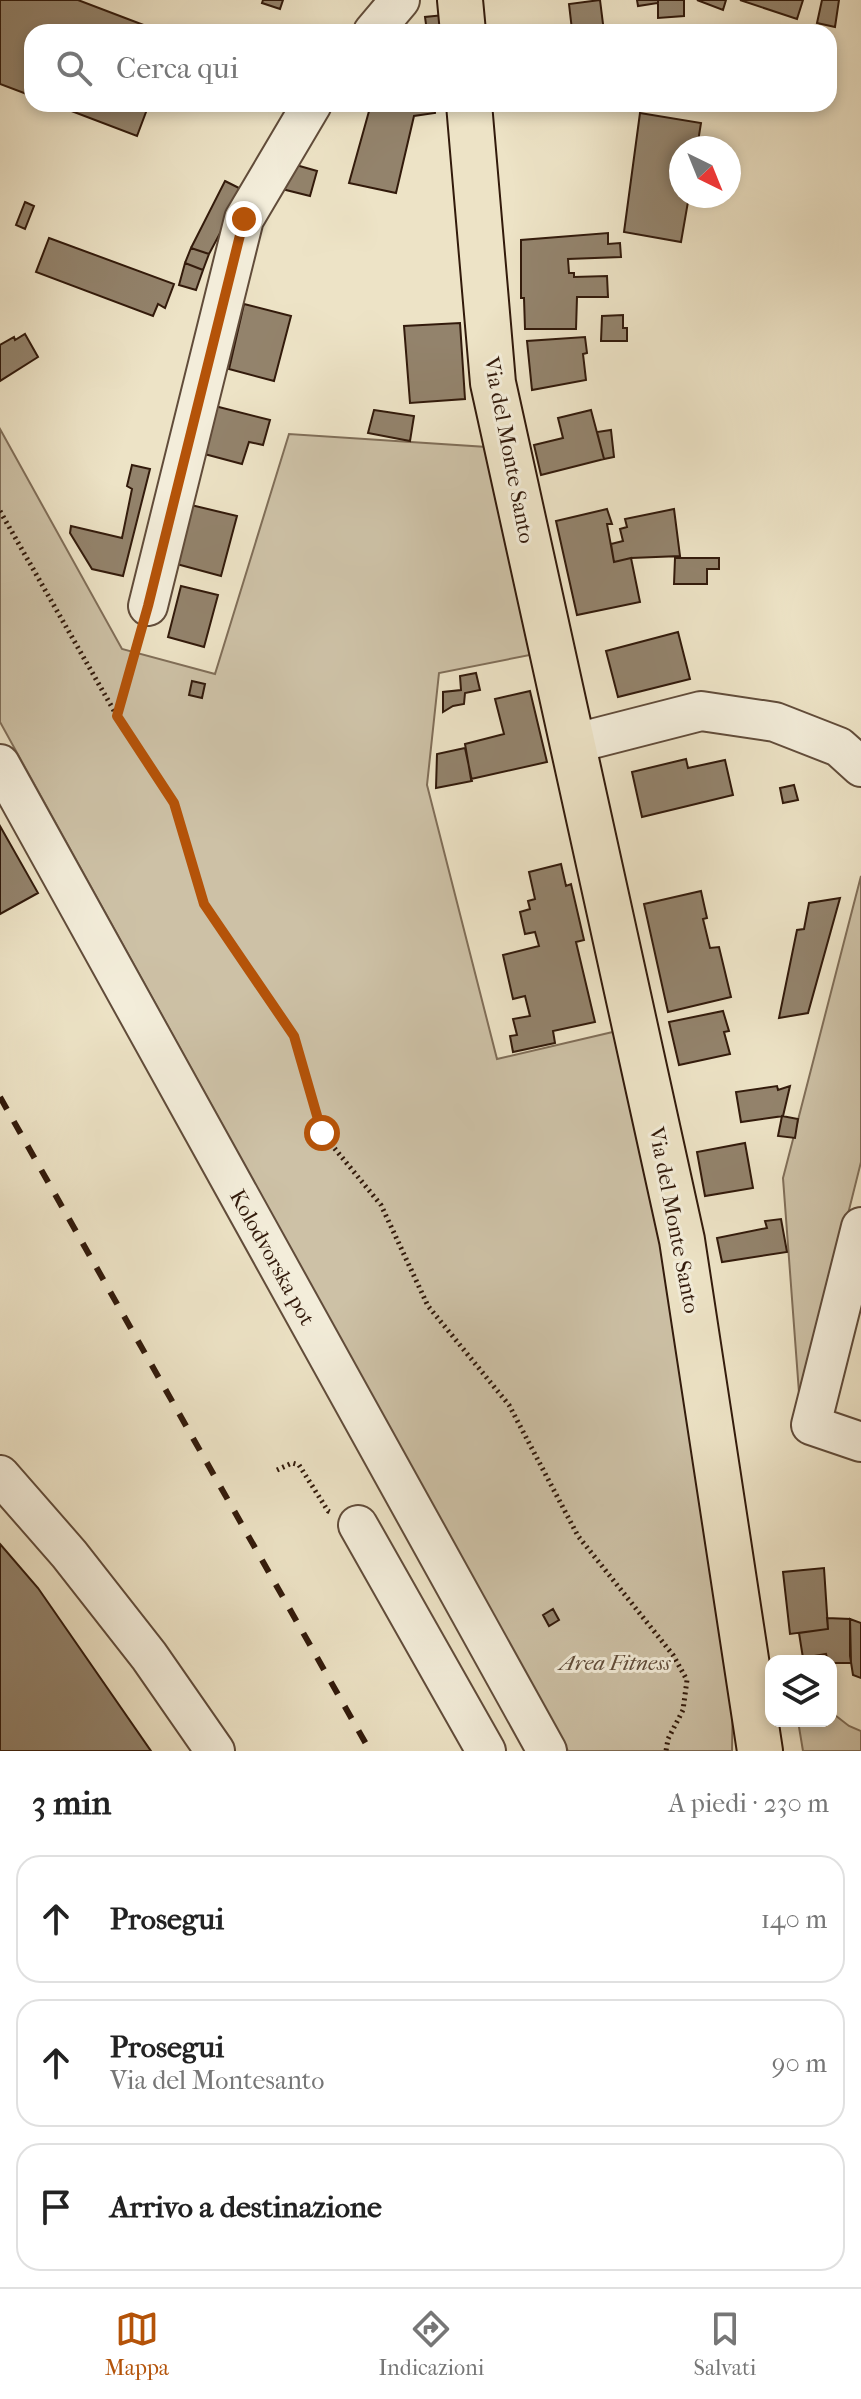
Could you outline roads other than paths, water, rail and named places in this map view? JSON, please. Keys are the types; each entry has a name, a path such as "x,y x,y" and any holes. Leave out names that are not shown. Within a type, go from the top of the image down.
{"main road":[{"path":"460,0 462,24"},
{"name":"Via del Monte Santo","path":"470,112 493,383 682,1240 760,1751"}],"street":[{"path":"380,24 400,0"},
{"path":"148,606 244,219 307,112"},
{"path":"572,744 701,711 775,722 839,747 861,767"},
{"name":"Kolodvorska pot","path":"0,764 547,1751"},
{"path":"861,1227 811,1425 861,1442"},
{"path":"0,1475 69,1554 149,1656 215,1751"},
{"path":"358,1525 486,1751"}],"railway":[{"path":"0,1097 370,1751"}],"park label":[{"name":"Area Fitness","path":"615,1662"}]}
